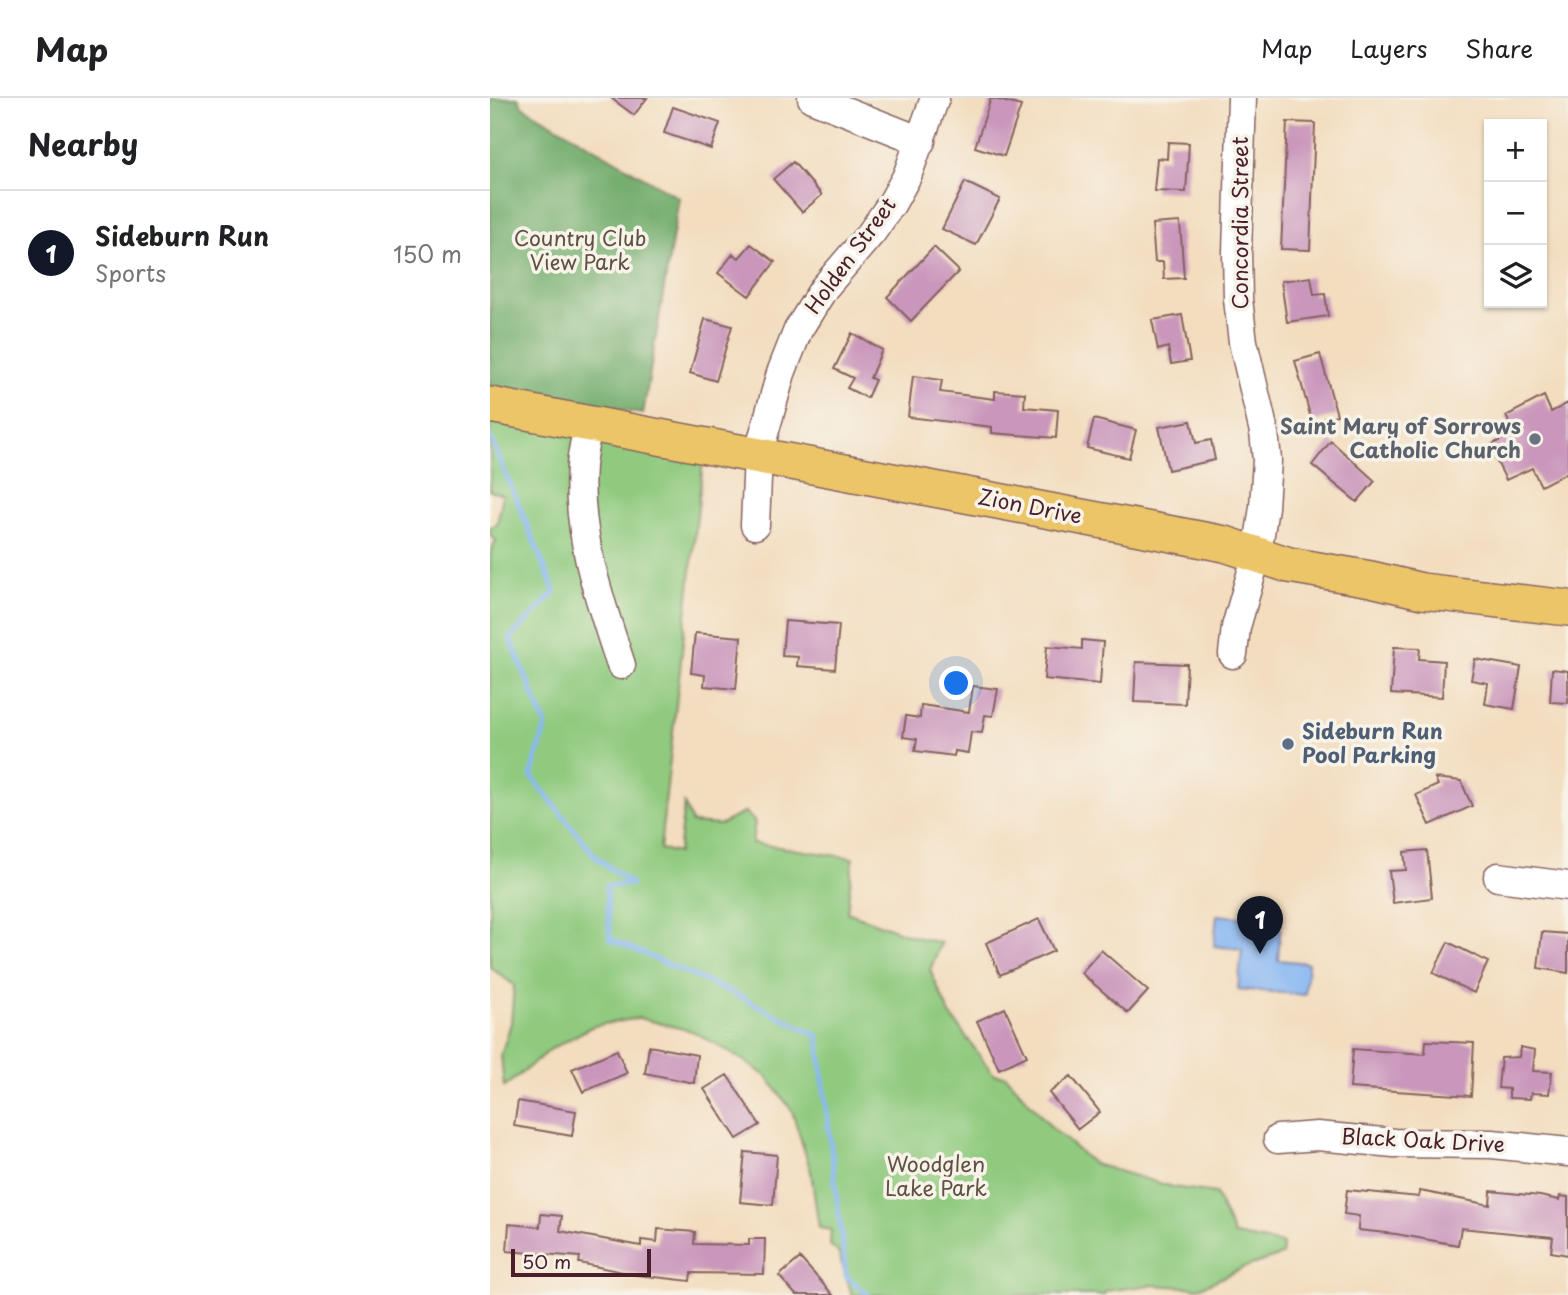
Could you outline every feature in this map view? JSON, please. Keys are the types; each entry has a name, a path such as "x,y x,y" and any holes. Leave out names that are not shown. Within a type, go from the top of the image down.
{"main road":[{"name":"Zion Drive","path":"490,405 1225,544 1289,565 1371,579 1422,592 1568,608"}],"street":[{"path":"812,98 921,141"},
{"name":"Holden Street","path":"755,525 758,455 782,373 798,330 824,288 872,232 907,176 935,98"},
{"name":"Concordia Street","path":"1233,654 1236,627 1257,554 1265,508 1267,460 1264,432 1243,342 1238,299 1242,98"},
{"path":"588,424 581,466 586,543 603,612 621,664"},
{"path":"1498,877 1568,886"},
{"name":"Black Oak Drive","path":"1278,1139 1317,1136 1394,1143 1492,1144 1568,1152"}],"green space":[{"name":"Country Club View Park","path":"490,98 519,98 522,106 679,198 643,414 490,387"},
{"name":"Woodglen Lake Park","path":"490,420 704,453 660,849 678,853 684,804 692,823 720,825 745,812 755,822 752,843 853,858 847,912 911,936 941,943 930,970 949,1013 993,1074 1006,1076 1052,1128 1094,1164 1173,1187 1215,1193 1234,1235 1283,1244 1282,1255 1245,1267 1199,1288 1152,1285 1106,1291 1104,1295 852,1295 838,1252 830,1245 831,1230 819,1228 811,1172 792,1111 767,1077 743,1060 692,1031 639,1018 593,1026 551,1049 504,1087 501,1055 511,1023 514,985 490,967 490,554 496,540 490,536 490,527 497,525 503,495 490,491"}],"water":[{"path":"1217,915 1281,921 1278,960 1308,963 1305,995 1238,989 1242,949 1214,946"}],"building":[{"path":"611,98 647,98 634,115"},
{"path":"991,98 1021,106 1004,156 975,147"},
{"path":"673,107 720,123 711,149 664,133"},
{"path":"1287,122 1315,123 1310,250 1281,249"},
{"path":"1168,142 1189,143 1186,192 1154,191 1157,158 1167,159"},
{"path":"793,162 822,195 802,212 773,179"},
{"path":"965,182 1000,199 976,245 942,229"},
{"path":"1180,222 1184,278 1164,279 1163,262 1155,262 1152,224"},
{"path":"751,244 775,262 749,296 718,273 733,254 739,258"},
{"path":"934,247 959,271 911,321 887,297"},
{"path":"1311,277 1314,295 1325,294 1328,316 1287,322 1281,281"},
{"path":"1182,315 1190,361 1171,364 1168,347 1158,350 1152,320"},
{"path":"705,319 732,326 716,381 690,373"},
{"path":"852,333 882,350 870,378 875,380 867,398 847,388 853,378 834,369"},
{"path":"1320,354 1337,415 1312,422 1295,361"},
{"path":"913,376 942,380 940,392 995,399 995,391 1025,393 1024,407 1058,410 1056,438 992,433 992,427 908,417"},
{"name":"Saint Mary of Sorrows Catholic Church","path":"1544,396 1551,412 1568,403 1568,472 1541,486 1532,468 1506,480 1489,446 1514,433 1506,416"},
{"path":"1094,419 1136,430 1129,458 1087,448"},
{"path":"1191,421 1196,443 1211,440 1215,460 1168,470 1159,427"},
{"path":"1331,441 1375,481 1357,502 1312,465"},
{"path":"785,621 839,625 835,669 797,666 798,657 782,656"},
{"path":"695,633 741,637 736,689 704,686 705,675 691,673"},
{"path":"1082,640 1103,642 1100,684 1044,679 1047,646 1082,649"},
{"path":"1394,647 1420,648 1419,659 1444,661 1442,697 1391,694"},
{"path":"1475,659 1521,667 1514,709 1485,704 1488,683 1471,680"},
{"path":"1136,662 1187,664 1185,704 1134,702"},
{"path":"1552,669 1568,671 1568,703 1550,702"},
{"path":"973,686 998,689 993,716 985,715 982,733 971,732 968,753 955,751 954,756 915,751 917,739 903,737 906,716 920,718 921,705 969,712"},
{"path":"1435,778 1461,781 1472,806 1430,825 1416,795 1438,785"},
{"path":"1427,850 1432,898 1393,903 1389,871 1406,870 1404,852"},
{"path":"1039,919 1054,951 1000,975 986,943"},
{"path":"1542,932 1568,934 1568,973 1538,968"},
{"path":"1448,942 1488,962 1474,993 1433,973"},
{"path":"1101,950 1148,991 1128,1013 1081,973"},
{"path":"1005,1008 1027,1056 999,1069 977,1021"},
{"path":"1426,1041 1474,1043 1471,1096 1350,1088 1353,1049 1425,1054"},
{"path":"649,1046 697,1055 694,1083 645,1073"},
{"path":"1520,1047 1535,1050 1533,1071 1552,1072 1549,1094 1531,1093 1530,1099 1509,1098 1509,1089 1498,1088 1501,1058 1519,1057"},
{"path":"617,1050 627,1073 583,1092 572,1069"},
{"path":"727,1075 760,1125 737,1139 704,1089"},
{"path":"1071,1076 1100,1112 1078,1129 1049,1093"},
{"path":"518,1101 576,1111 572,1136 514,1126"},
{"path":"745,1152 777,1155 773,1205 740,1202"},
{"path":"1347,1190 1419,1197 1420,1191 1490,1205 1491,1191 1559,1200 1560,1196 1568,1197 1568,1255 1551,1252 1553,1237 1461,1228 1458,1245 1358,1230 1359,1216 1344,1214"},
{"path":"541,1214 562,1216 560,1231 641,1246 641,1240 657,1242 658,1229 695,1232 694,1244 749,1245 749,1239 765,1239 764,1274 691,1273 690,1281 637,1275 579,1263 580,1257 507,1251 509,1224 540,1227"},
{"path":"800,1258 833,1295 796,1295 779,1276"}],"waterway":[{"path":"490,436 555,592 510,638 546,726 531,776 596,857 631,884 606,886 610,939 737,995 818,1036 846,1276 868,1295"}],"place":[{"name":"Saint Mary of Sorrows Catholic Church","path":"1535,439"},
{"name":"Sideburn Run Pool Parking","path":"1288,744"},
{"name":"Sideburn Run","path":"1260,954"}]}
